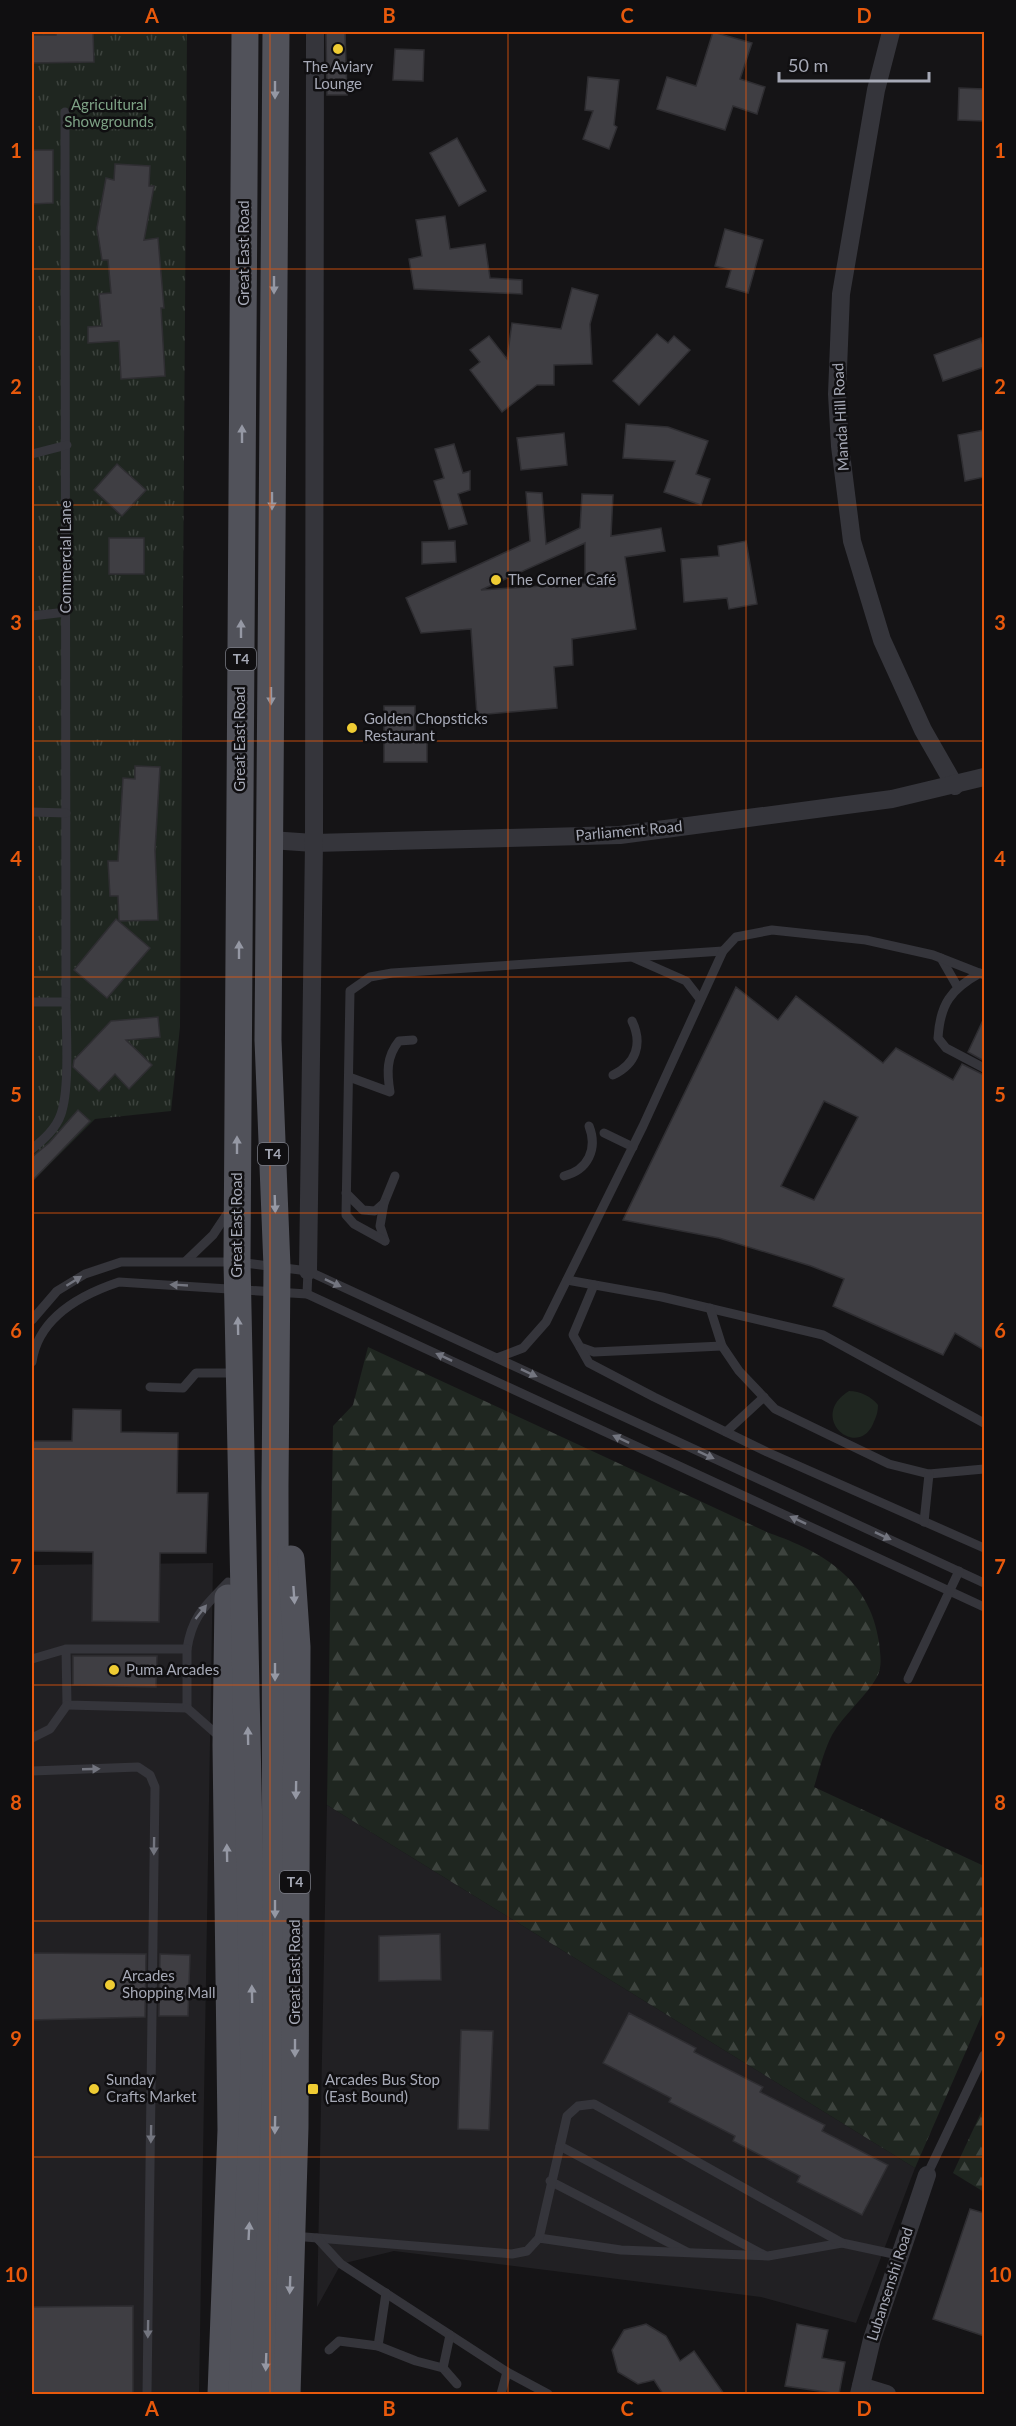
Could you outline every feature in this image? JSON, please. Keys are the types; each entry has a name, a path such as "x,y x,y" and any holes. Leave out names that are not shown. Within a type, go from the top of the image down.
{"main road":[{"name":"Great East Road","path":"242,2394 254,2071 237,1275 245,32"},
{"name":"Great East Road","path":"265,2394 276,2071 277,1279 268,1040 276,32"},
{"name":"Great East Road","path":"276,1370 284,1405 297,1647 304,2237 287,2394"},
{"name":"Great East Road","path":"221,2394 231,2130 226,1745 229,1475 240,1447"}],"street":[{"path":"308,1271 315,843 315,32"},
{"name":"Manda Hill Road","path":"891,32 876,90 841,294 837,394 840,446 852,541 882,640 923,729 955,786"},
{"name":"Parliament Road","path":"270,840 315,843 620,835 869,803 955,786 984,777"},
{"name":"Lubansenshi Road","path":"860,2390 872,2339 898,2255 927,2175"},
{"path":"860,2390 887,2394"}],"lane":[{"name":"Commercial Lane","path":"32,1149 47,1137 61,1115 64,1093 67,445 65,112"},
{"path":"32,454 67,445"},
{"path":"32,616 66,612"},
{"path":"32,812 66,813"},
{"path":"497,1358 523,1348 546,1322 633,1147 723,951 736,937 772,930 866,940 941,958 982,974"},
{"path":"395,1176 384,1203 380,1226 385,1241 354,1224 346,1215 350,991 370,977 723,951"},
{"path":"632,957 686,981 700,999"},
{"path":"941,958 957,986"},
{"path":"982,974 957,986 940,1017 938,1038 946,1048 984,1068"},
{"path":"32,1002 66,1002"},
{"path":"613,1074 630,1064 635,1055 638,1038 632,1021"},
{"path":"349,1077 390,1092 387,1072 390,1051 399,1041 413,1040"},
{"path":"589,1126 593,1143 592,1152"},
{"path":"604,1133 633,1147"},
{"path":"564,1176 582,1167 597,1146 614,1138"},
{"path":"346,1193 363,1210 375,1211 384,1203"},
{"path":"186,1261 213,1234 237,1198"},
{"path":"32,1320 57,1291 85,1274 121,1262 186,1261 237,1275 277,1279 984,1607"},
{"path":"307,1294 308,1271"},
{"path":"32,1362 34,1345 57,1313 93,1290 119,1282 237,1275 277,1279 308,1271 984,1583"},
{"path":"567,1280 710,1308 823,1335 984,1423"},
{"path":"594,1285 573,1335 589,1363 726,1432 984,1548"},
{"path":"710,1308 722,1346 739,1371 775,1409 889,1464 929,1474 984,1469"},
{"path":"580,1347 594,1352 722,1346"},
{"path":"150,1387 183,1388 196,1373 239,1372"},
{"path":"726,1432 764,1397"},
{"path":"924,1522 929,1474"},
{"path":"908,1680 959,1571"},
{"path":"187,1708 187,1649 196,1616 228,1582"},
{"path":"32,1659 66,1649 187,1649"},
{"path":"32,1738 50,1729 67,1705 66,1649"},
{"path":"67,1705 187,1708 219,1734 226,1745"},
{"path":"32,1772 138,1767 150,1776 155,1788 147,2394"},
{"path":"927,2175 984,2055"},
{"path":"304,2237 512,2254 527,2251 539,2238 550,2181 567,2116 578,2106 594,2104 842,2243 898,2255"},
{"path":"560,2146 768,2256"},
{"path":"550,2181 689,2253"},
{"path":"304,2237 341,2264 507,2372 548,2394"},
{"path":"539,2238 621,2250 768,2256 842,2243"},
{"path":"378,2346 386,2293"},
{"path":"443,2368 450,2335"},
{"path":"329,2350 339,2341 378,2346 416,2361 443,2368 458,2384"},
{"path":"501,2394 507,2372"}],"shaded area":[{"path":"213,1563 199,2394 32,2394 32,1565"},
{"path":"327,1805 915,2168 856,2323 761,2297 394,2251 341,2264 317,2307"}],"green space":[{"name":"Agricultural Showgrounds","path":"32,32 187,32 180,1027 171,1111 95,1119 32,1182"},
{"path":"368,1347 808,1549 841,1571 866,1601 874,1620 879,1642 881,1660 879,1673 867,1692 832,1735 814,1787 984,1866 984,2010 915,2168 327,1805 333,1426 353,1405"},
{"path":"849,1391 865,1395 878,1405 873,1424 866,1434 857,1438 839,1431 834,1422 833,1412 837,1401"},
{"path":"984,2106 984,2192 953,2173"}],"building":[{"path":"56,32 93,32 94,62 32,63 32,35 56,35"},
{"path":"326,32 345,32 347,95 327,95"},
{"path":"713,32 752,43 740,79 765,87 757,114 733,106 725,130 657,109 667,77 696,86"},
{"path":"395,49 424,50 423,81 393,80"},
{"path":"588,77 619,80 614,125 617,127 609,149 583,139 593,111 585,110"},
{"path":"959,88 984,89 984,121 958,120"},
{"path":"457,138 486,191 459,206 430,153"},
{"path":"32,150 53,150 53,203 32,204"},
{"path":"115,164 150,166 149,186 154,186 144,240 158,238 164,308 161,308 165,376 121,379 119,341 88,343 88,327 102,326 99,294 111,293 108,260 102,260 97,228 106,178 114,180"},
{"path":"445,216 450,249 485,244 490,278 522,280 522,294 414,289 409,259 422,256 416,220"},
{"path":"725,229 763,240 748,293 726,287 731,270 715,266"},
{"path":"572,288 598,295 590,324 592,364 554,365 554,385 537,385 502,412 470,370 480,362 470,350 489,336 507,359 512,323 561,329"},
{"path":"657,334 668,343 674,336 690,350 639,405 613,381"},
{"path":"981,338 984,349 984,367 943,381 934,355"},
{"path":"626,424 668,427 708,441 696,474 710,479 701,505 664,492 675,461 623,458"},
{"path":"984,430 984,477 965,481 958,435"},
{"path":"564,433 567,465 521,470 517,438"},
{"path":"454,444 463,473 470,471 470,490 458,494 467,524 449,529 434,481 444,478 435,449"},
{"path":"117,464 146,490 122,516 94,490"},
{"path":"526,492 542,493 546,544 580,528 582,494 613,495 611,536 661,528 665,551 625,557 636,629 572,639 573,665 554,667 557,708 477,715 471,629 421,633 406,598 530,541","holes":["585,543 585,583 481,590"]},
{"path":"109,538 144,538 144,574 109,574"},
{"path":"455,541 456,562 422,564 422,542"},
{"path":"746,541 757,604 729,609 727,598 684,602 681,559 719,556 718,546"},
{"path":"384,706 415,706 415,737 427,737 427,762 384,762"},
{"path":"135,766 160,767 155,850 158,920 119,921 118,896 110,896 108,861 118,861 123,778 135,779"},
{"path":"116,919 150,948 107,998 74,970"},
{"path":"736,987 778,1020 796,996 883,1063 896,1048 953,1080 962,1064 984,1075 984,1350 955,1333 943,1355 833,1306 844,1279 811,1266 719,1238 623,1220","holes":["824,1101 858,1117 814,1200 781,1186"]},
{"path":"158,1017 160,1037 126,1040 152,1065 129,1089 115,1074 99,1091 73,1067 74,1060 111,1021"},
{"path":"984,1018 984,1061 968,1052"},
{"path":"78,1110 90,1121 32,1181 32,1157 49,1143"},
{"path":"73,1409 121,1410 121,1432 178,1433 177,1493 208,1493 206,1553 160,1553 159,1622 92,1621 93,1552 32,1551 32,1441 72,1441"},
{"name":"Puma Arcades","path":"73,1656 157,1656 156,1687 73,1685"},
{"path":"440,1934 441,1980 379,1981 379,1936"},
{"name":"Arcades Shopping Mall","path":"32,1953 146,1954 145,2017 32,2020"},
{"path":"160,1954 190,1955 188,2016 159,2016"},
{"path":"629,2013 696,2048 694,2052 763,2087 760,2092 825,2125 822,2131 888,2165 862,2215 797,2182 800,2176 733,2141 735,2136 669,2102 671,2098 603,2063"},
{"path":"461,2030 493,2031 489,2130 458,2129"},
{"path":"970,2209 984,2213 984,2336 933,2319"},
{"path":"133,2306 133,2394 32,2394 32,2307"},
{"path":"646,2324 666,2336 680,2361 694,2351 724,2394 663,2394 654,2380 638,2384 618,2372 612,2350 624,2330"},
{"path":"797,2324 828,2330 822,2358 845,2362 839,2394 785,2386"}],"place":[{"name":"The Aviary Lounge","path":"338,49"},
{"name":"The Corner Café","path":"496,580"},
{"name":"Golden Chopsticks Restaurant","path":"352,728"},
{"name":"Puma Arcades","path":"114,1670"},
{"name":"Arcades Shopping Mall","path":"110,1985"},
{"name":"Sunday Crafts Market","path":"94,2089"},
{"name":"Arcades Bus Stop (East Bound)","path":"313,2089"}]}
